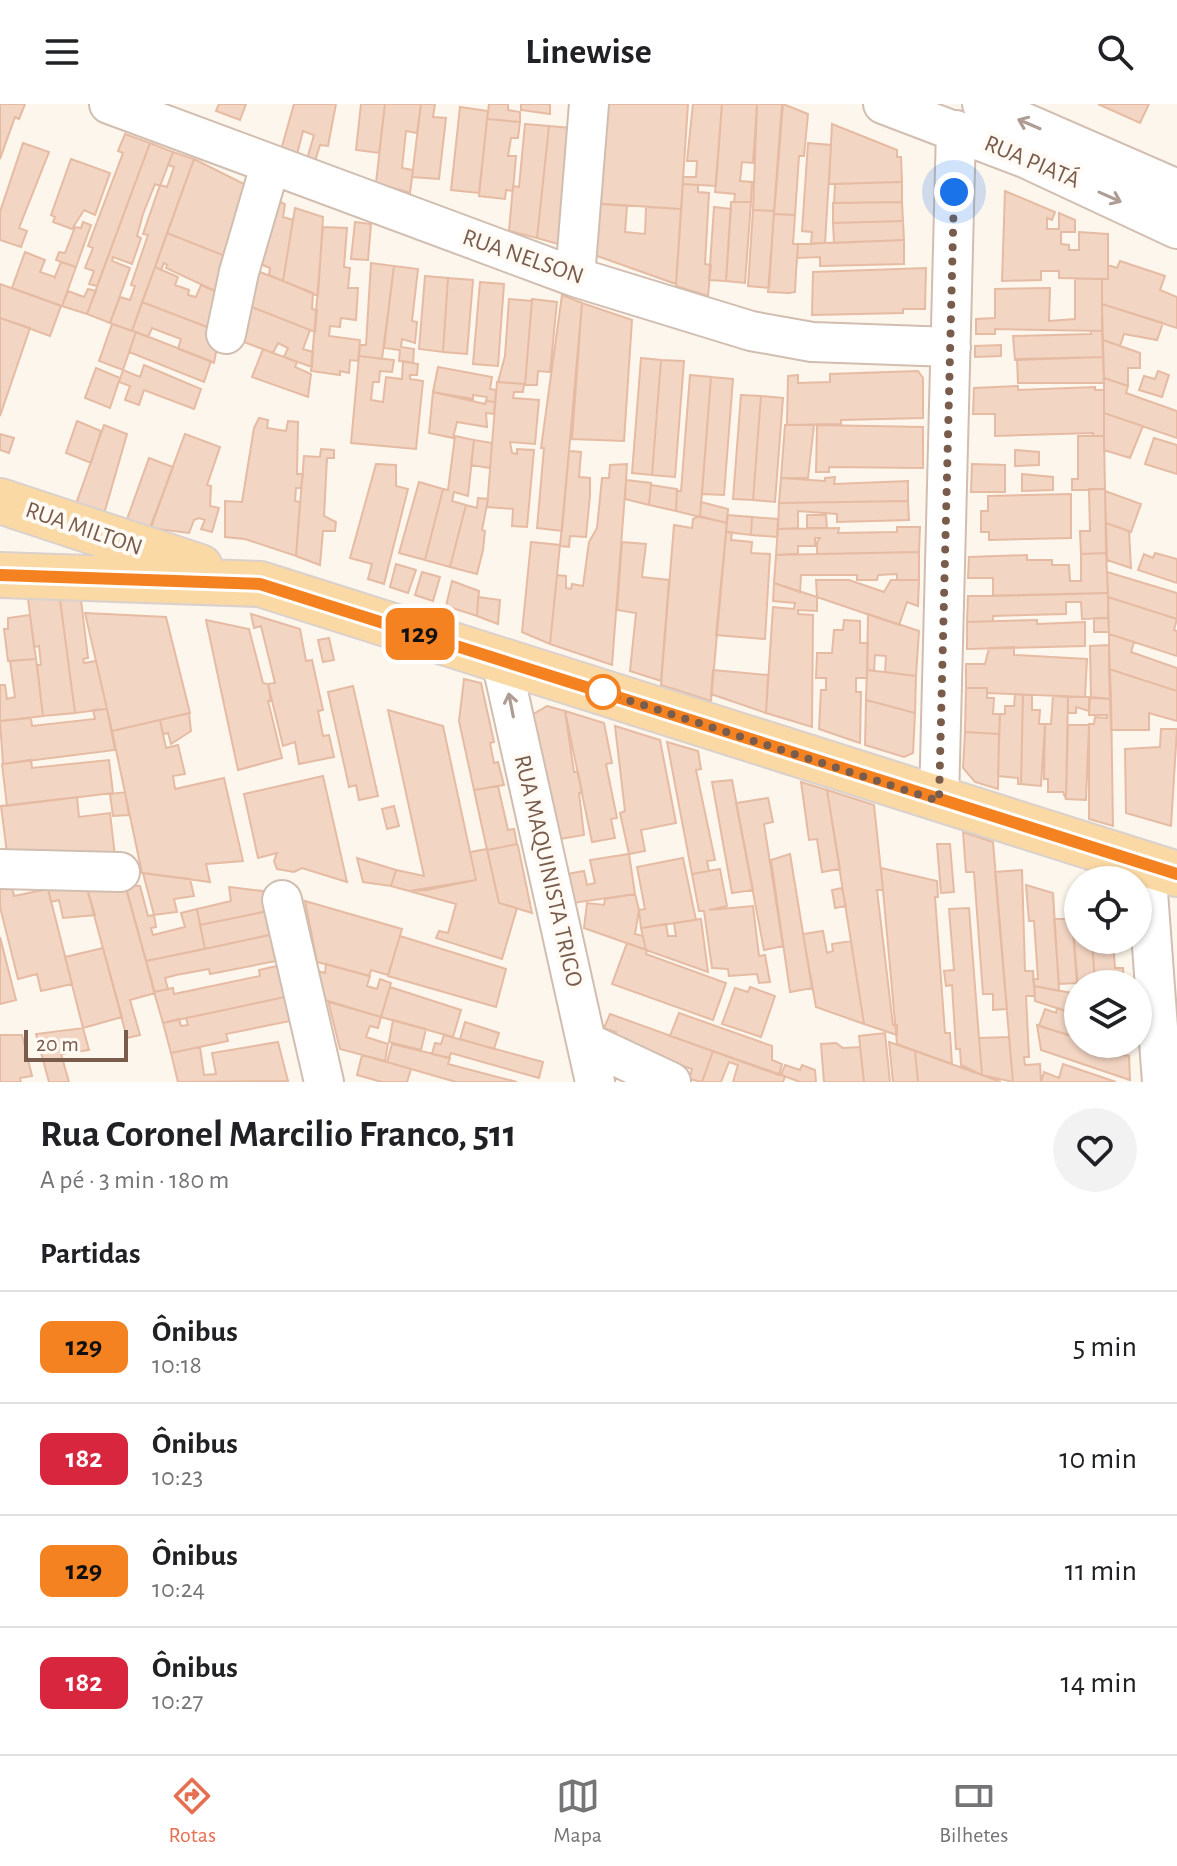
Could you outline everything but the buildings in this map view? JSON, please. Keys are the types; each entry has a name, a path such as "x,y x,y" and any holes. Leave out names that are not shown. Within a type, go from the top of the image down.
{"main road":[{"name":"RUA MILTON","path":"0,501 160,555 260,584"},
{"path":"0,575 260,584 1162,870"}],"street":[{"name":"RUA NELSON","path":"109,104 575,277 751,331 812,342 951,347"},
{"path":"575,277 589,104"},
{"name":"RUA PIATÁ","path":"883,104 956,130 1177,229"},
{"name":"RUA PIATÁ","path":"982,104 1177,189"},
{"path":"939,801 956,130"},
{"path":"226,334 239,272 270,166"},
{"name":"RUA MAQUINISTA TRIGO","path":"501,660 595,1082"},
{"path":"0,869 120,872"},
{"path":"1162,870 1162,1082"},
{"path":"282,900 324,1082"},
{"path":"588,1043 671,1082"}],"bus line":[{"name":"129","path":"0,575 260,584 1177,874"}],"route":[{"path":"603,692 939,801 954,192"}]}
